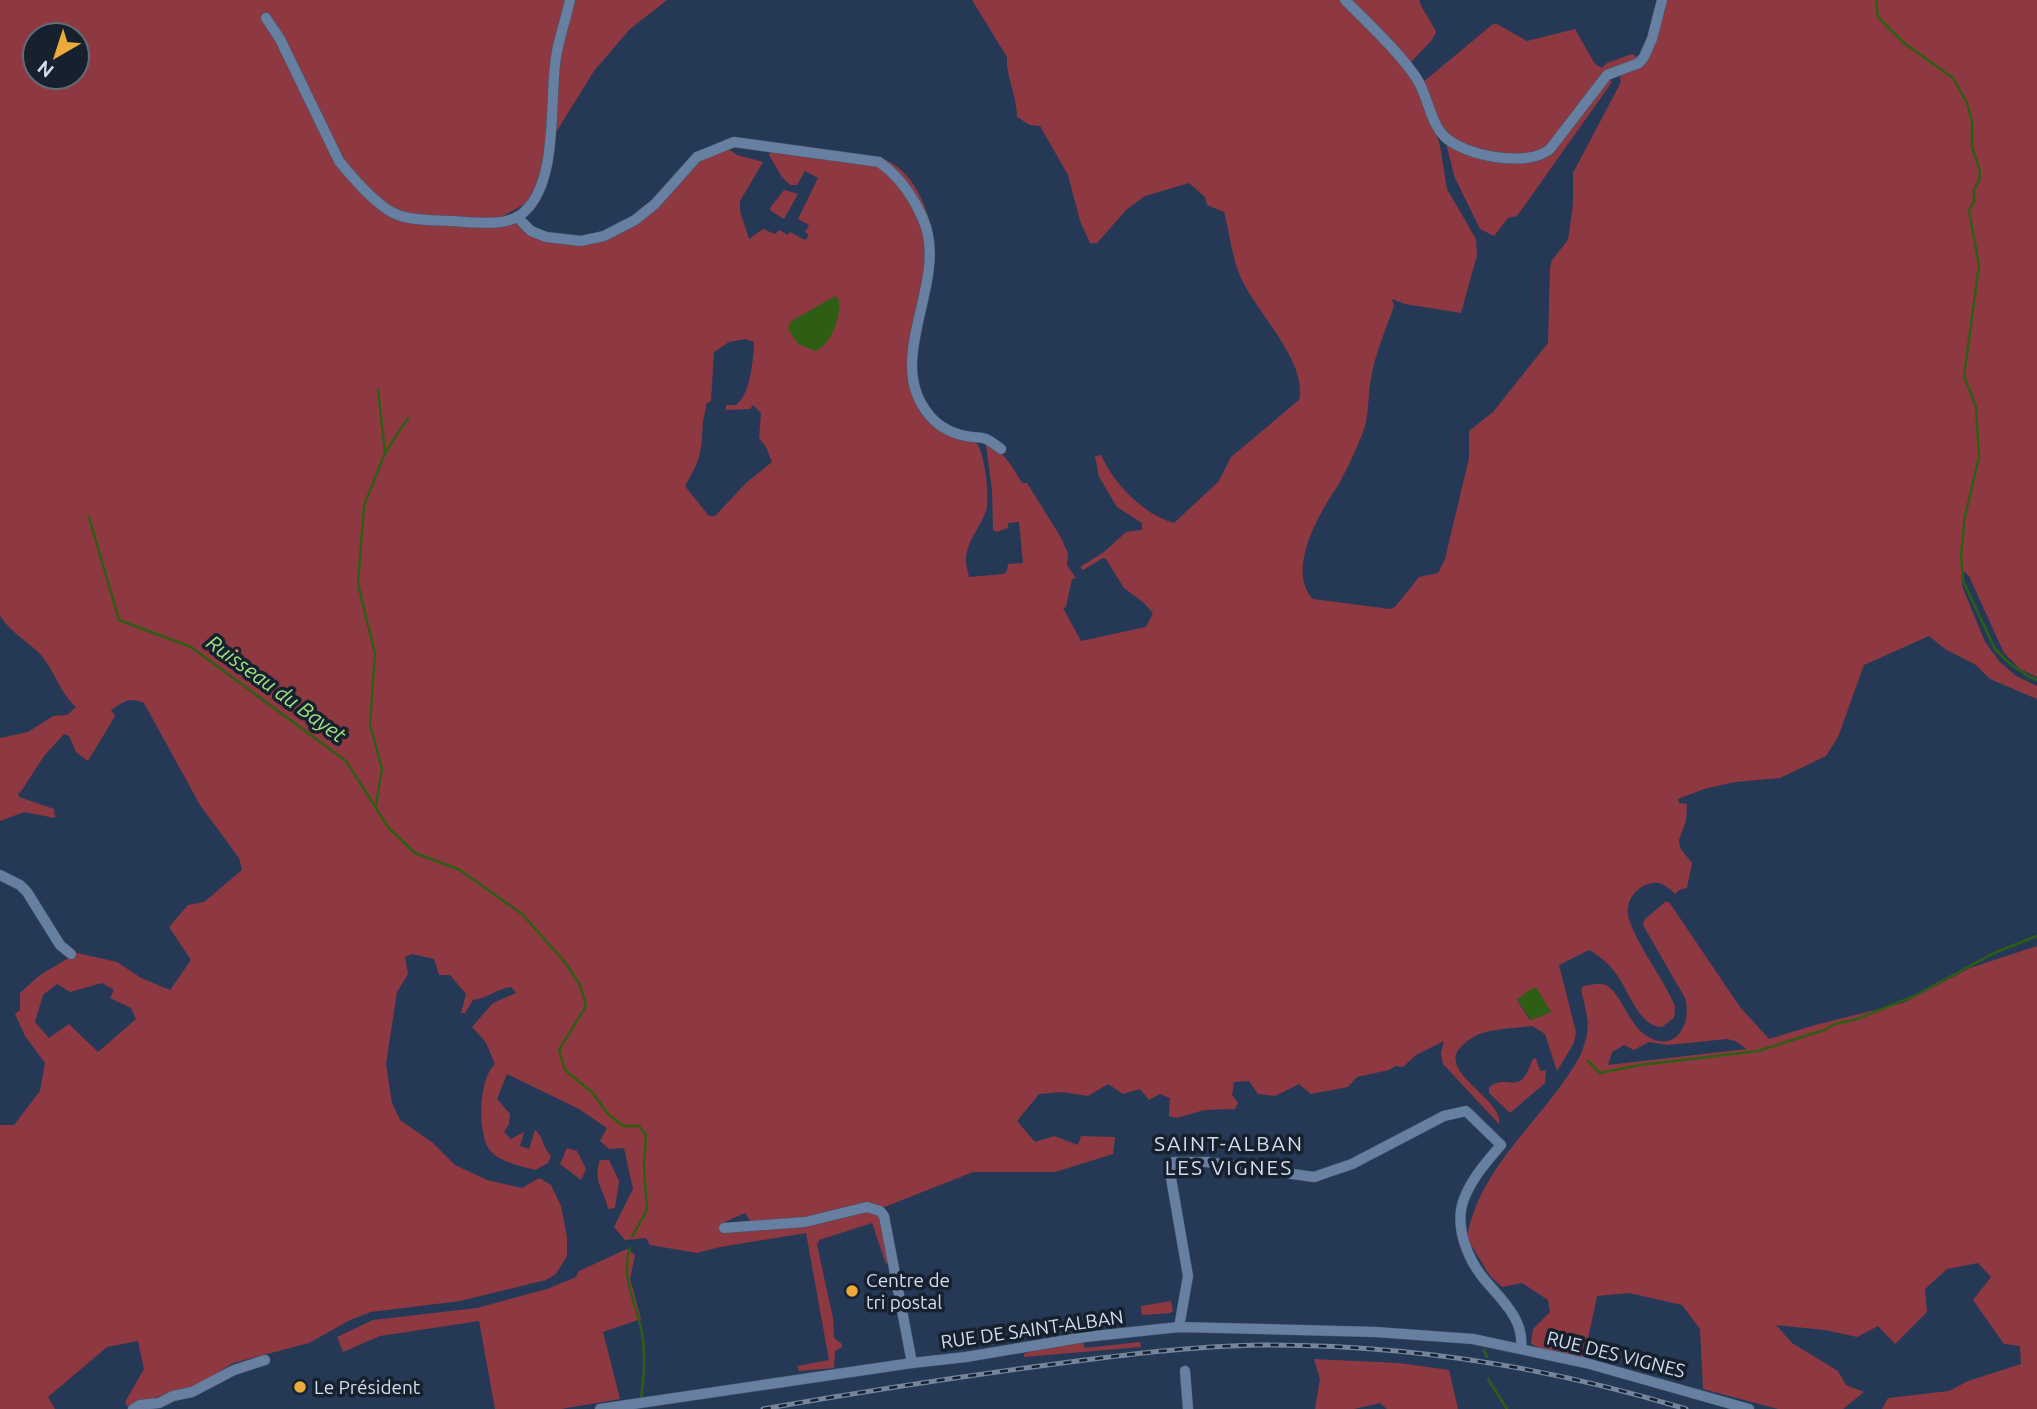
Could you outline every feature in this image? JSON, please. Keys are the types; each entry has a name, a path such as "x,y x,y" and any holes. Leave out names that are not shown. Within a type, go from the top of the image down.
{"street":[{"path":"266,18 280,39 340,161 351,176 396,215 477,222 517,217 531,204 542,185 549,148 556,58 570,0"},
{"path":"1345,0 1417,78 1438,127 1448,139 1461,148 1528,159 1550,149 1607,75 1639,63 1650,46 1662,0"},
{"path":"517,217 531,231 546,237 581,241 604,236 635,220 654,205 697,157 734,142 878,162 894,174 910,194 928,235 928,276 912,359 914,384 920,401 933,420 948,430 988,440 1001,449"},
{"path":"0,875 20,885 27,892 60,945 71,954"},
{"path":"1179,1327 1188,1276 1171,1178 1174,1162 1207,1162 1314,1177 1352,1164 1444,1116 1466,1111 1501,1145 1466,1194 1460,1224 1468,1252 1482,1277 1501,1297 1517,1321 1521,1348"},
{"path":"724,1228 805,1222 867,1208 880,1211 887,1230 912,1363"},
{"name":"RUE DE SAINT-ALBAN","path":"600,1409 1084,1338 1179,1327 1390,1333 1473,1339"},
{"name":"RUE DES VIGNES","path":"1473,1339 1521,1348 1649,1380 1749,1409"},
{"path":"133,1409 192,1392 234,1370 265,1360"},
{"path":"1185,1371 1188,1409"}],"shaded area":[{"path":"0,0 667,0 630,29 594,71 548,145 539,182 525,204 503,216 480,220 478,225 516,221 517,225 531,234 547,241 563,243 580,244 612,236 628,229 654,211 699,163 726,147 737,155 763,162 740,201 740,211 749,239 763,229 775,234 779,230 788,235 790,232 805,240 809,235 805,232 809,225 798,219 818,178 805,171 797,185 790,185 769,155 771,150 878,166 879,157 898,167 917,190 929,219 920,222 927,246 927,258 909,355 913,394 917,406 931,425 942,432 972,440 977,444 985,469 987,505 984,517 967,550 969,577 1004,574 1008,564 1023,563 1019,522 1008,523 1008,528 996,532 993,529 992,490 986,445 989,444 1004,456 1022,483 1027,483 1068,553 1067,565 1076,578 1072,579 1066,607 1063,608 1081,641 1146,627 1153,613 1124,588 1106,559 1103,558 1083,570 1080,567 1104,552 1126,532 1142,530 1142,523 1117,507 1099,477 1095,456 1101,455 1114,477 1141,506 1174,523 1219,481 1231,457 1299,400 1300,385 1289,354 1249,293 1239,272 1224,212 1207,205 1205,197 1189,183 1145,196 1127,209 1097,243 1090,243 1080,221 1068,175 1040,126 1030,125 1017,117 1007,57 972,0 1419,0 1436,32 1432,40 1406,65 1433,122 1447,189 1476,239 1477,255 1461,313 1405,304 1392,299 1394,306 1373,369 1365,426 1339,484 1313,528 1304,559 1303,574 1305,588 1313,599 1390,609 1395,607 1419,577 1438,573 1445,559 1469,458 1469,431 1493,412 1548,343 1550,267 1552,260 1568,240 1573,204 1573,173 1621,82 1620,77 1648,58 1667,0 2037,0 2037,677 2020,669 2004,653 1969,576 1965,572 1961,573 1962,586 1985,642 2000,662 2016,676 2037,686 2037,699 1990,679 1976,665 1945,649 1929,636 1864,665 1838,737 1826,756 1780,778 1735,782 1704,789 1678,799 1679,803 1687,804 1686,821 1679,840 1680,848 1692,863 1687,888 1675,894 1662,884 1646,885 1636,891 1628,907 1629,919 1638,940 1675,1006 1674,1018 1662,1027 1647,1021 1635,1007 1614,971 1589,950 1559,965 1576,1032 1574,1043 1557,1071 1545,1034 1532,1026 1480,1034 1464,1044 1456,1054 1456,1064 1462,1074 1491,1104 1498,1114 1499,1124 1443,1064 1441,1053 1444,1041 1416,1055 1403,1067 1395,1066 1389,1070 1357,1077 1348,1087 1311,1094 1299,1084 1275,1096 1258,1094 1249,1081 1234,1082 1232,1095 1238,1103 1235,1109 1204,1110 1177,1118 1169,1116 1170,1098 1160,1094 1149,1100 1140,1089 1123,1094 1108,1084 1088,1096 1062,1092 1039,1094 1017,1121 1035,1142 1054,1136 1078,1145 1081,1136 1115,1137 1113,1154 1055,1172 973,1172 882,1208 862,1205 802,1219 751,1222 745,1213 720,1224 721,1231 806,1224 866,1209 876,1212 882,1219 888,1262 886,1264 872,1223 819,1240 817,1245 833,1318 834,1338 842,1344 842,1347 835,1351 834,1368 799,1371 797,1366 829,1360 806,1233 697,1253 650,1245 646,1238 625,1240 614,1227 633,1189 624,1148 609,1149 600,1141 607,1128 579,1109 507,1074 497,1099 510,1114 509,1124 504,1132 511,1139 524,1132 520,1146 529,1149 535,1130 551,1156 548,1163 535,1170 510,1163 493,1153 485,1141 481,1105 486,1081 495,1064 485,1041 472,1027 493,1003 516,993 511,987 473,1000 465,1013 461,1013 466,994 450,975 439,975 434,959 412,954 405,957 408,974 397,992 386,1064 392,1103 400,1120 433,1143 455,1165 487,1180 522,1188 539,1178 551,1185 561,1206 567,1237 567,1256 556,1274 546,1280 460,1301 371,1312 350,1320 309,1343 233,1363 197,1386 128,1407 125,1402 144,1369 138,1341 107,1347 48,1397 55,1409 0,1409 0,1125 14,1125 40,1091 45,1063 25,1036 15,1014 20,1010 20,993 40,975 77,953 117,962 141,978 170,990 191,960 169,927 188,905 204,902 242,870 239,858 200,805 144,703 135,700 123,702 111,710 115,716 88,761 76,752 69,736 64,734 44,756 20,793 18,792 19,797 54,809 55,818 24,812 0,821 0,738 28,732 53,716 67,715 76,707 43,657 0,616","holes":["746,339 754,342 750,376 741,400 736,405 726,405 726,410 750,409 753,405 761,413 759,438 772,462 747,482 715,516 709,516 685,486 700,455 706,404 711,401 714,352 729,342","102,983 114,990 110,998 131,1008 136,1019 98,1052 69,1024 49,1038 35,1022 43,995 57,984 70,992","1536,988 1551,1012 1530,1020 1517,1000"]},
{"path":"1493,24 1527,41 1575,29 1595,64 1602,68 1607,63 1632,54 1637,57 1636,62 1624,67 1617,65 1612,69 1607,77 1612,82 1517,216 1508,218 1494,236 1480,229 1455,178 1446,144 1477,156 1511,163 1533,161 1533,155 1483,150 1457,140 1435,113 1422,83"},
{"path":"784,190 798,194 784,219 770,208"},
{"path":"835,296 838,298 839,312 826,343 815,351 798,344 788,329 790,322"},
{"path":"1665,902 1669,902 1740,1007 1769,1039 1903,1003 1970,968 2037,946 2037,1409 1882,1409 1888,1398 1949,1391 1968,1381 2021,1364 2020,1346 2004,1344 1973,1300 1991,1277 1978,1263 1947,1269 1925,1289 1927,1312 1895,1344 1878,1326 1857,1337 1825,1330 1776,1325 1792,1343 1838,1371 1846,1385 1864,1392 1843,1409 1778,1409 1703,1389 1700,1329 1682,1305 1629,1293 1597,1296 1584,1358 1531,1344 1533,1329 1550,1312 1548,1300 1522,1283 1502,1287 1490,1276 1467,1238 1485,1187 1515,1143 1566,1079 1580,1056 1587,1030 1581,990 1583,986 1600,984 1609,987 1637,1028 1650,1038 1668,1041 1681,1032 1686,1016 1685,998 1643,925 1644,920","holes":["1727,1039 1747,1049 1608,1065 1612,1052 1624,1045 1634,1050 1649,1042 1668,1045"]},
{"path":"1536,987 1551,1012 1531,1020 1517,1000"},
{"path":"1536,1058 1540,1071 1546,1070 1545,1083 1510,1113 1489,1093 1489,1087 1496,1083 1518,1082 1523,1079 1532,1060"},
{"path":"567,1148 577,1151 586,1169 581,1180 560,1164"},
{"path":"600,1160 609,1160 619,1181 615,1208 608,1209 600,1186 597,1174"},
{"path":"627,1249 635,1255 630,1279 641,1319 603,1332 620,1399 561,1409 495,1409 479,1321 380,1336 343,1352 337,1337 373,1320 477,1308 547,1289 576,1277 579,1271"},
{"path":"1171,1301 1173,1311 1170,1313 1142,1315 1141,1306"},
{"path":"1082,1341 1085,1348 1140,1342 1141,1347 1024,1357 1024,1354 1032,1351"},
{"path":"1314,1359 1399,1363 1449,1370 1458,1409 1387,1409 1380,1403 1354,1409 1315,1409 1320,1379"}],"waterway":[{"path":"1876,0 1878,17 1904,43 1953,78 1967,103 1972,122 1972,147 1980,171 1979,181 1974,189 1974,201 1969,211 1979,265 1964,376 1976,407 1979,457 1965,516 1961,555 1963,581 1995,649 2009,663 2037,680"},
{"path":"376,805 382,769 370,724 375,654 358,584 364,506 385,453 378,390"},
{"path":"385,453 408,418"},
{"name":"Ruisseau du Bayet","path":"89,517 119,620 191,647 346,761 388,827 415,853 460,870 522,914 564,961 580,985 586,1006 559,1050 565,1070 593,1093 607,1113 623,1126 639,1126 646,1135 644,1166 647,1210 632,1237"},
{"path":"1588,1061 1600,1073 1640,1065 1758,1051 1857,1019 1912,997 1996,952 2037,936"},
{"name":"Ruisseau du Bayet","path":"630,1248 627,1259 628,1280 640,1322 644,1350 641,1399"},
{"path":"1484,1350 1487,1357"},
{"path":"1488,1379 1507,1409"}],"railway":[{"path":"763,1409 909,1385 1132,1354 1260,1345 1368,1349 1476,1361 1582,1381 1686,1409"}],"place":[{"name":"Centre de tri postal","path":"852,1291"},
{"name":"Le Président","path":"300,1387"}],"district":[{"name":"SAINT-ALBAN LES VIGNES","path":"1229,1156"}]}
